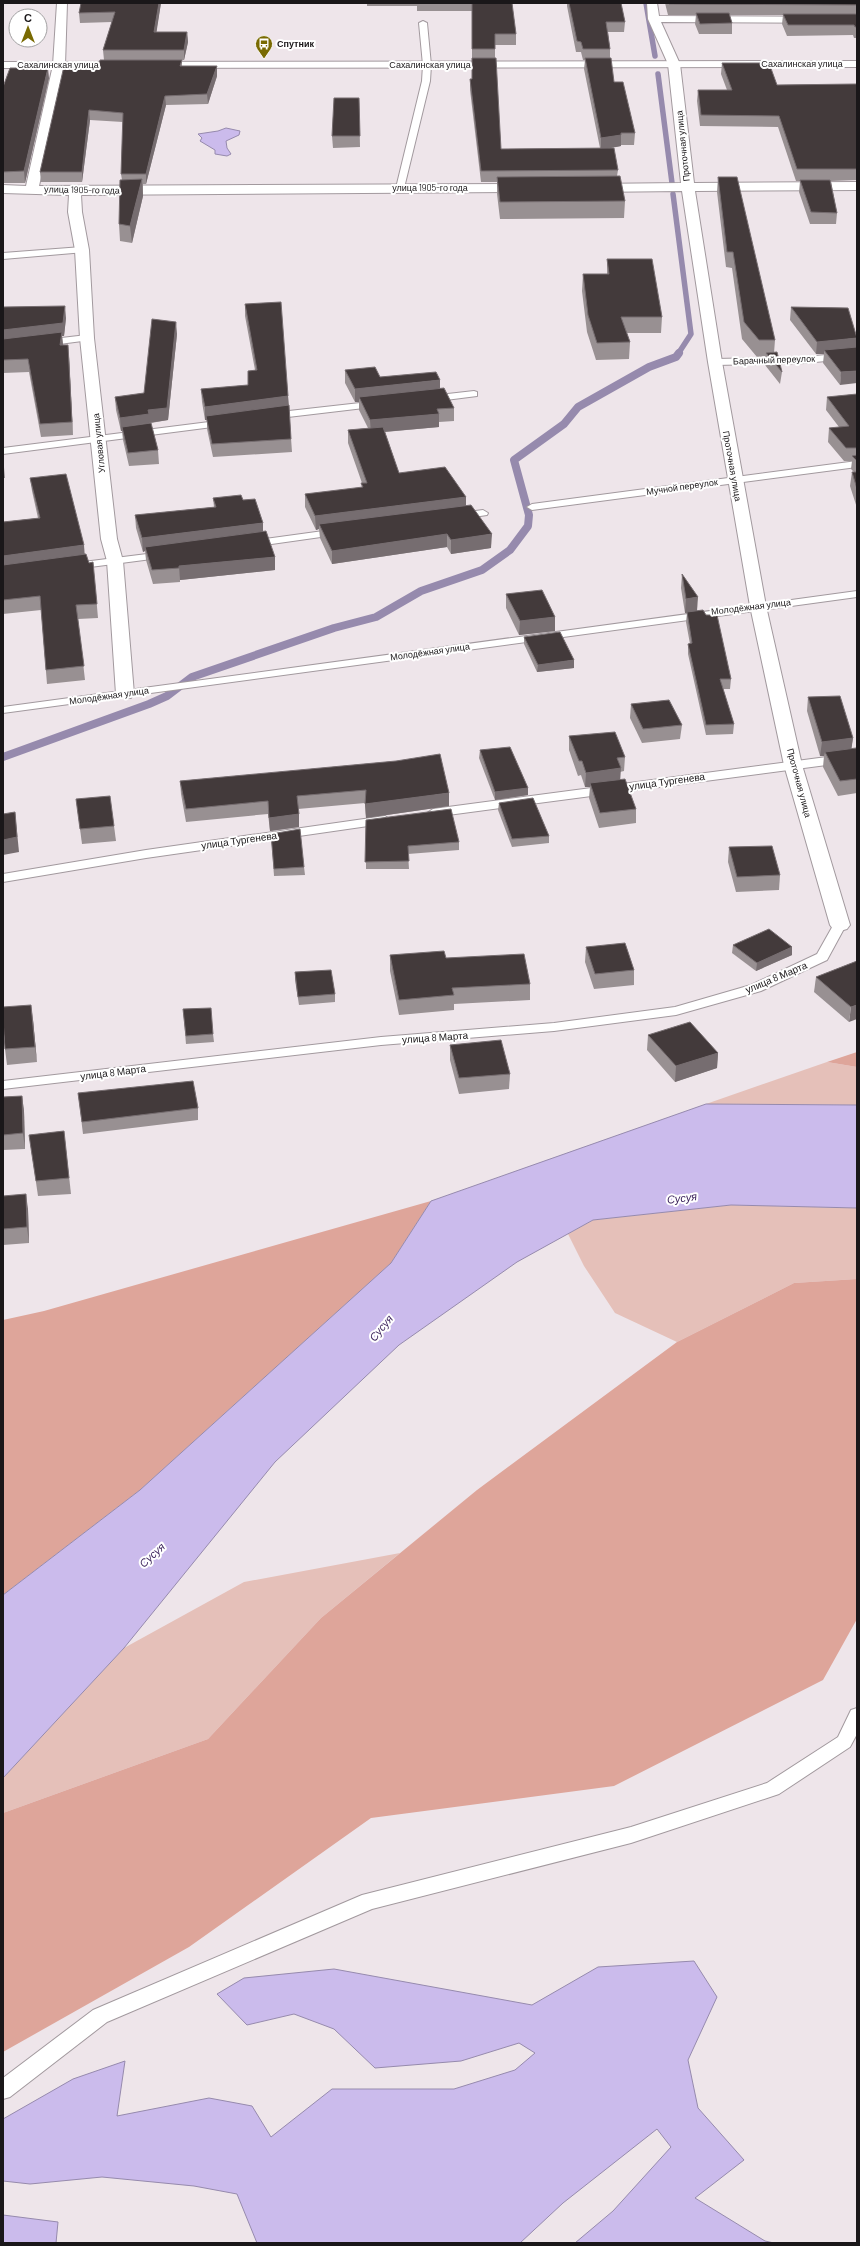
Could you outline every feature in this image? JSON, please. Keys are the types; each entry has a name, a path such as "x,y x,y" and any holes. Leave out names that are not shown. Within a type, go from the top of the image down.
{"street":[{"path":"32,189 59,65 62,3"},
{"name":"Проточная улица","path":"652,3 654,19 674,64 688,188 734,480 758,606 793,765 840,925"},
{"path":"654,19 857,20"},
{"name":"Сахалинская улица","path":"3,65 857,64"},
{"path":"576,188 857,186"},
{"name":"улица 1905-го года","path":"3,189 75,191 544,188"},
{"name":"Угловая улица","path":"75,191 75,212 82,250 87,338 98,440 109,539 116,561 125,694"}],"lane":[{"path":"400,188 426,81 427,65 423,23"},
{"path":"3,256 82,250"},
{"path":"34,344 87,338"},
{"name":"Барачный переулок","path":"715,362 805,360 857,355"},
{"path":"419,400 474,394"},
{"path":"262,418 387,403"},
{"path":"3,451 238,421"},
{"name":"Мучной переулок","path":"532,507 857,464"},
{"path":"452,517 483,513"},
{"path":"241,545 350,531"},
{"path":"63,567 170,554"},
{"name":"Молодёжная улица","path":"3,710 758,606 857,594"},
{"name":"улица Тургенева","path":"419,815 857,757"},
{"name":"улица Тургенева","path":"3,878 146,854 396,818"},
{"name":"улица 8 Марта","path":"3,1084 381,1041 554,1027 676,1011 756,988 822,957 840,925"},
{"path":"3,2090 100,2016 369,1901 631,1835 773,1789 844,1742 857,1715"}],"shaded area":[{"path":"857,1052 857,1067 827,1062"},
{"path":"827,1062 857,1067 857,1105 706,1104"},
{"path":"431,1201 391,1263 140,1490 3,1595 3,1320 44,1311"},
{"path":"731,1205 857,1208 857,1279 794,1283 677,1342 615,1313 584,1266 568,1234 593,1220"},
{"path":"857,1279 857,1619 823,1680 614,1786 371,1818 189,1947 3,2052 3,1813 208,1739 321,1618 477,1490 677,1342 794,1283"},
{"path":"400,1553 321,1618 208,1739 3,1813 3,1778 124,1648 244,1582"}],"water":[{"path":"226,128 240,131 239,135 226,141 227,148 231,154 227,156 215,154 215,150 200,141 202,138 198,134 218,131"},
{"name":"Сусуя","path":"706,1104 857,1105 857,1208 731,1205 593,1220 517,1262 399,1345 275,1462 124,1648 3,1778 3,1595 140,1490 391,1263 431,1201"},
{"path":"694,1961 717,1997 688,2060 698,2108 744,2160 695,2198 765,2241 774,2243 575,2243 613,2211 671,2147 657,2129 563,2203 520,2243 257,2243 237,2194 194,2186 102,2177 30,2184 3,2181 3,2119 73,2079 125,2061 117,2116 209,2098 252,2106 271,2137 332,2089 454,2089 515,2070 535,2053 519,2043 461,2061 375,2068 334,2029 294,2014 247,2025 217,1994 244,1978 334,1969 532,2005 598,1967"},
{"path":"3,2215 58,2222 56,2243 3,2243"}],"building":[{"path":"81,3 159,3 154,32 187,32 184,50 103,50 115,12 79,13"},
{"path":"472,3 512,3 516,34 495,34 495,49 472,49"},
{"path":"569,3 621,3 625,22 606,22 610,49 583,49 581,42 577,41"},
{"path":"857,3 857,5 669,4"},
{"path":"696,13 729,13 732,23 700,24"},
{"path":"783,14 857,14 857,27 854,25 788,25"},
{"path":"472,58 496,58 501,149 614,148 618,170 481,171 470,79 472,79"},
{"path":"585,58 611,58 614,82 623,82 635,133 621,133 621,135 601,138"},
{"path":"100,60 182,60 180,66 217,66 207,94 165,96 146,174 121,174 123,113 89,110 82,172 40,172 64,66 98,67"},
{"path":"722,63 769,63 777,85 857,84 857,169 797,169 779,116 701,115 698,90 732,90"},
{"path":"10,68 48,68 24,171 3,172 3,87"},
{"path":"334,98 359,98 360,136 332,136"},
{"path":"620,176 625,201 500,202 497,177"},
{"path":"718,177 737,177 775,340 759,340 744,322 733,252 727,252"},
{"path":"142,179 130,226 119,224 120,180"},
{"path":"800,180 830,180 837,213 811,212"},
{"path":"607,259 652,259 662,317 621,317 630,342 597,343 588,315 583,274 609,274"},
{"path":"281,302 288,396 205,407 201,389 248,385 248,371 257,370 245,304"},
{"path":"65,306 63,323 3,330 3,307"},
{"path":"791,307 848,308 857,338 817,342"},
{"path":"152,319 176,322 167,408 148,410 149,414 120,418 115,397 144,393"},
{"path":"62,332 60,345 68,345 72,422 40,424 28,359 3,360 3,339"},
{"path":"857,347 857,371 841,372 824,350"},
{"path":"777,352 782,372 766,353"},
{"path":"375,367 380,377 436,372 440,380 355,389 345,370"},
{"path":"444,388 454,408 437,409 439,414 370,420 359,397"},
{"path":"857,394 857,448 846,448 829,428 849,426 827,397"},
{"path":"289,405 291,439 212,444 206,416"},
{"path":"151,423 158,450 128,453 122,427"},
{"path":"383,427 399,473 445,467 466,497 315,516 305,494 363,487 361,483 367,483 348,430"},
{"path":"857,455 857,461 852,456"},
{"path":"852,472 857,472 857,489"},
{"path":"66,474 84,545 3,556 3,522 40,518 30,478"},
{"path":"241,495 243,500 255,499 263,523 142,538 135,515 216,507 213,498"},
{"path":"471,505 492,534 451,540 447,534 332,551 319,524"},
{"path":"266,531 275,557 152,570 145,547"},
{"path":"86,554 89,563 93,562 97,604 76,605 84,666 46,670 40,596 3,600 3,565"},
{"path":"682,574 698,597 686,599"},
{"path":"542,590 555,617 520,621 506,594"},
{"path":"703,610 706,615 717,615 731,679 720,679 734,724 706,725 688,644 692,643 687,612"},
{"path":"560,632 574,660 538,665 524,637"},
{"path":"840,696 853,738 822,742 808,697"},
{"path":"669,700 682,725 643,729 631,704"},
{"path":"615,732 625,757 617,758 621,768 586,773 582,761 579,761 569,736"},
{"path":"510,747 528,788 495,792 480,750"},
{"path":"856,748 857,779 840,781 825,752"},
{"path":"440,754 449,793 365,804 366,790 297,796 299,814 269,818 268,801 186,809 180,781 396,761"},
{"path":"625,779 636,809 600,813 590,783"},
{"path":"110,796 114,826 80,829 76,799"},
{"path":"533,798 549,836 512,839 499,803"},
{"path":"451,809 459,842 408,846 409,861 365,862 366,820"},
{"path":"15,812 17,837 3,840 3,814"},
{"path":"300,829 304,867 274,869 271,834"},
{"path":"772,846 780,875 737,877 729,847"},
{"path":"769,929 792,947 757,963 733,945"},
{"path":"625,943 634,970 595,974 586,947"},
{"path":"444,951 446,958 524,954 530,984 452,988 454,995 399,1000 390,955"},
{"path":"857,961 857,1005 851,1007 816,977"},
{"path":"331,970 335,994 298,997 295,972"},
{"path":"31,1005 35,1047 5,1049 3,1007"},
{"path":"211,1008 213,1034 186,1036 183,1009"},
{"path":"690,1022 718,1053 676,1066 648,1035"},
{"path":"501,1040 510,1074 459,1078 450,1045"},
{"path":"193,1081 198,1108 82,1122 78,1093"},
{"path":"22,1096 23,1133 3,1135 3,1097"},
{"path":"64,1131 69,1178 36,1181 29,1135"},
{"path":"26,1194 27,1227 3,1229 3,1196"}],"waterway":[{"path":"646,3 655,56"},
{"path":"658,74 672,183"},
{"path":"673,194 691,334 678,354"},
{"path":"3,757 149,704 167,696 192,677 334,628 376,617 421,591 482,570 510,550 528,526 529,515 514,460 564,424 578,407 649,367 676,357 679,353"}],"place":[{"name":"Спутник","path":"264,59"}]}
